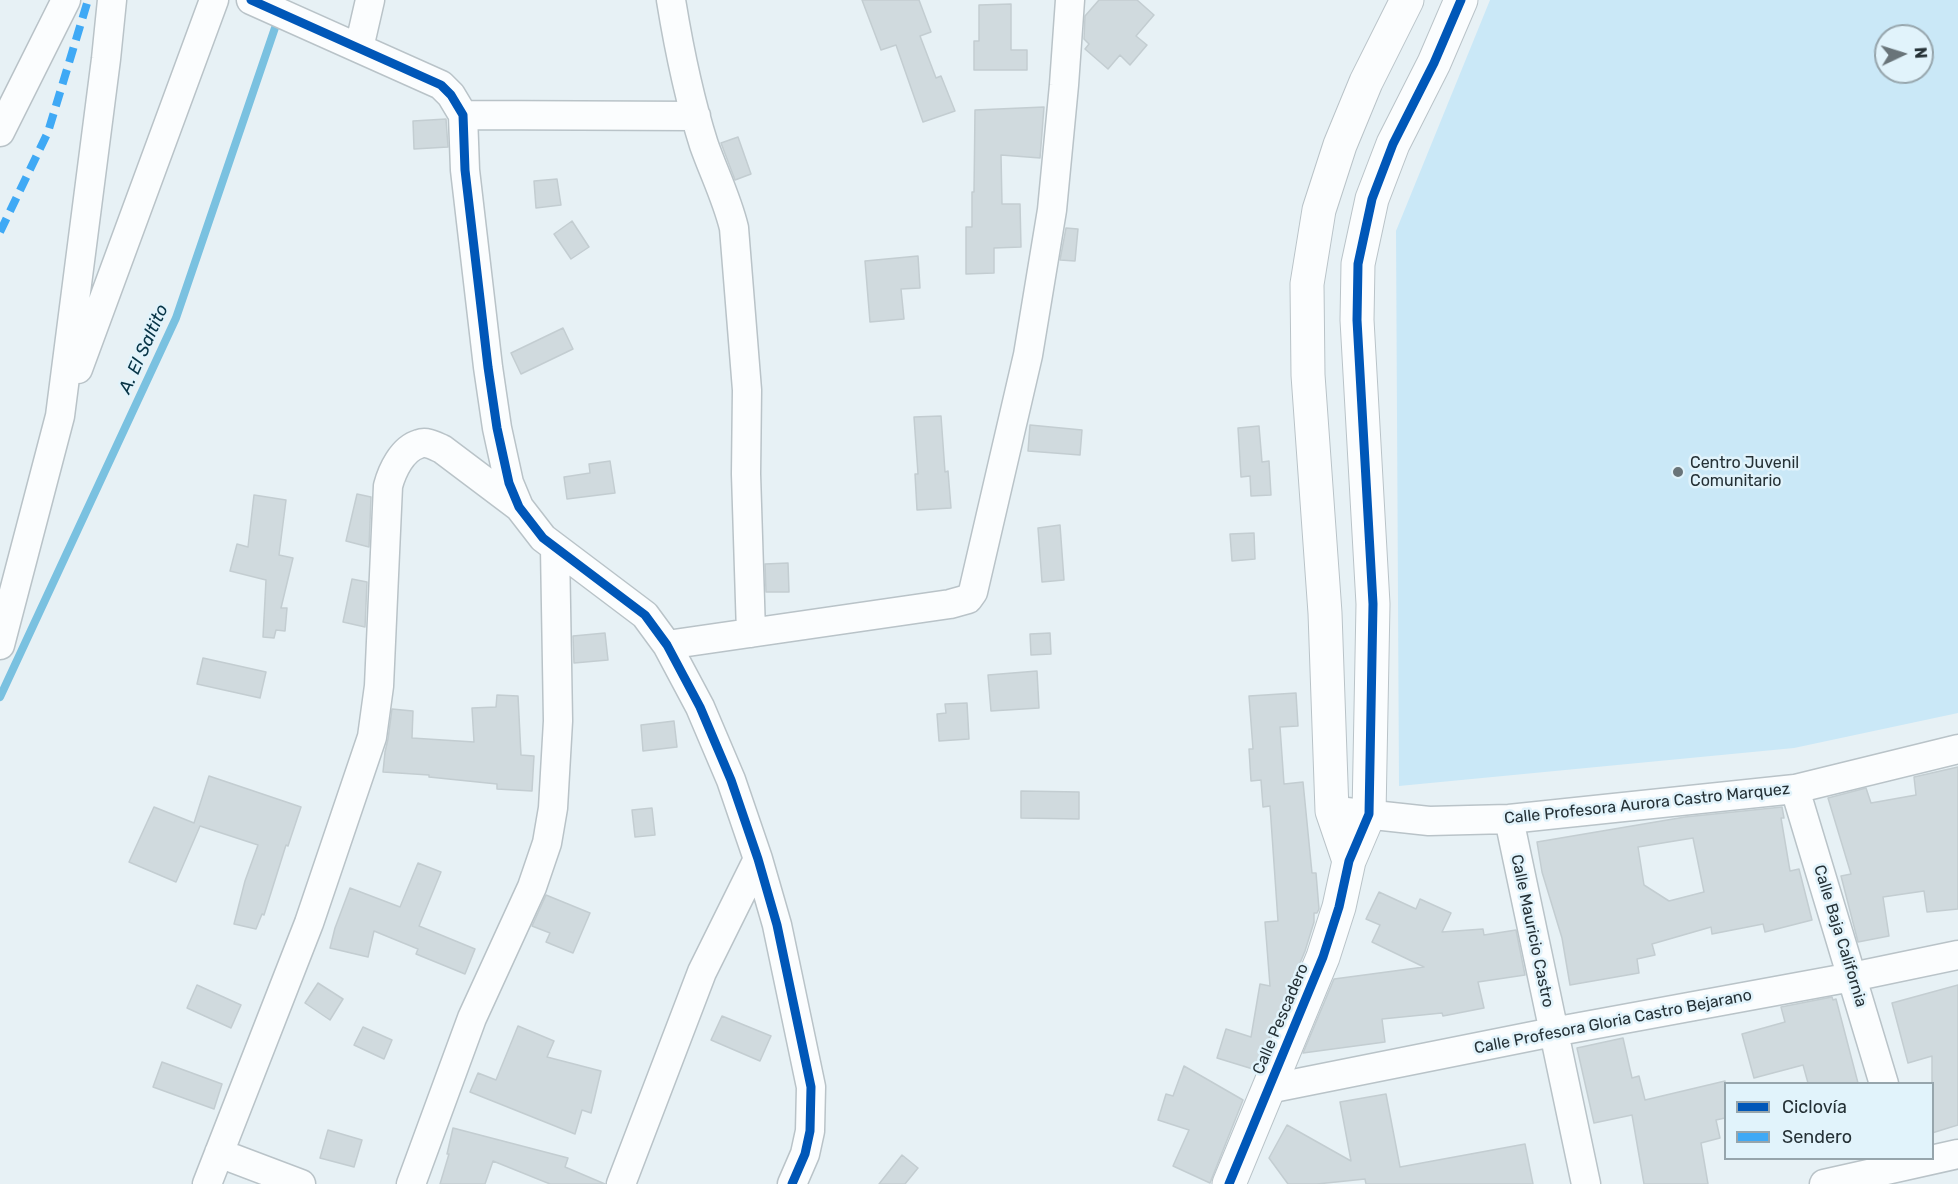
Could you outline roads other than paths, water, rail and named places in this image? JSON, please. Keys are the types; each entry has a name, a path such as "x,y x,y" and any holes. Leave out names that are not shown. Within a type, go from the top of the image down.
{"street":[{"path":"0,132 66,0"},
{"path":"60,416 112,0"},
{"path":"0,645 60,416 214,0"},
{"path":"251,0 441,85 451,94 463,115 465,170 488,367 497,428 509,483 519,507 532,526 555,548 645,615 667,645 700,707 731,780 759,859 777,925 791,981 812,1087 810,1131 805,1154 792,1184"},
{"path":"359,48 370,0"},
{"path":"671,0 696,116 713,170 730,210 734,228 747,390 746,474 751,633"},
{"path":"667,645 950,604 968,599 973,592 1028,355 1050,221 1065,86 1070,0"},
{"path":"1349,861 1332,810 1325,613 1308,375 1307,284 1319,210 1340,145 1366,82 1407,0"},
{"path":"1369,814 1373,604 1357,320 1358,264 1372,200 1393,144 1434,63 1461,0"},
{"path":"463,115 696,116"},
{"path":"207,1184 309,923 372,737 379,686 388,486 392,473 409,450 419,444 434,445 519,507"},
{"path":"411,1184 472,1018 532,886 547,843 554,808 558,733 555,548"},
{"name":"Calle Profesora Aurora Castro Marquez","path":"1332,810 1429,821 1509,819 1796,789 1958,749"},
{"name":"Calle Baja California","path":"1796,789 1884,1082"},
{"name":"Calle Pescadero","path":"1229,1184 1323,957 1339,907 1349,861 1369,814"},
{"name":"Calle Mauricio Castro","path":"1509,819 1586,1184"},
{"path":"621,1184 702,972 759,859"},
{"name":"Calle Profesora Gloria Castro Bejarano","path":"1268,1089 1958,955"},
{"path":"219,1153 301,1184"},
{"path":"1824,1184 1910,1169 1958,1154"}],"waterway":[{"name":"A. El Saltito","path":"0,697 176,318 278,19"}],"place":[{"name":"Centro Juvenil Comunitario","path":"1678,472"}]}
